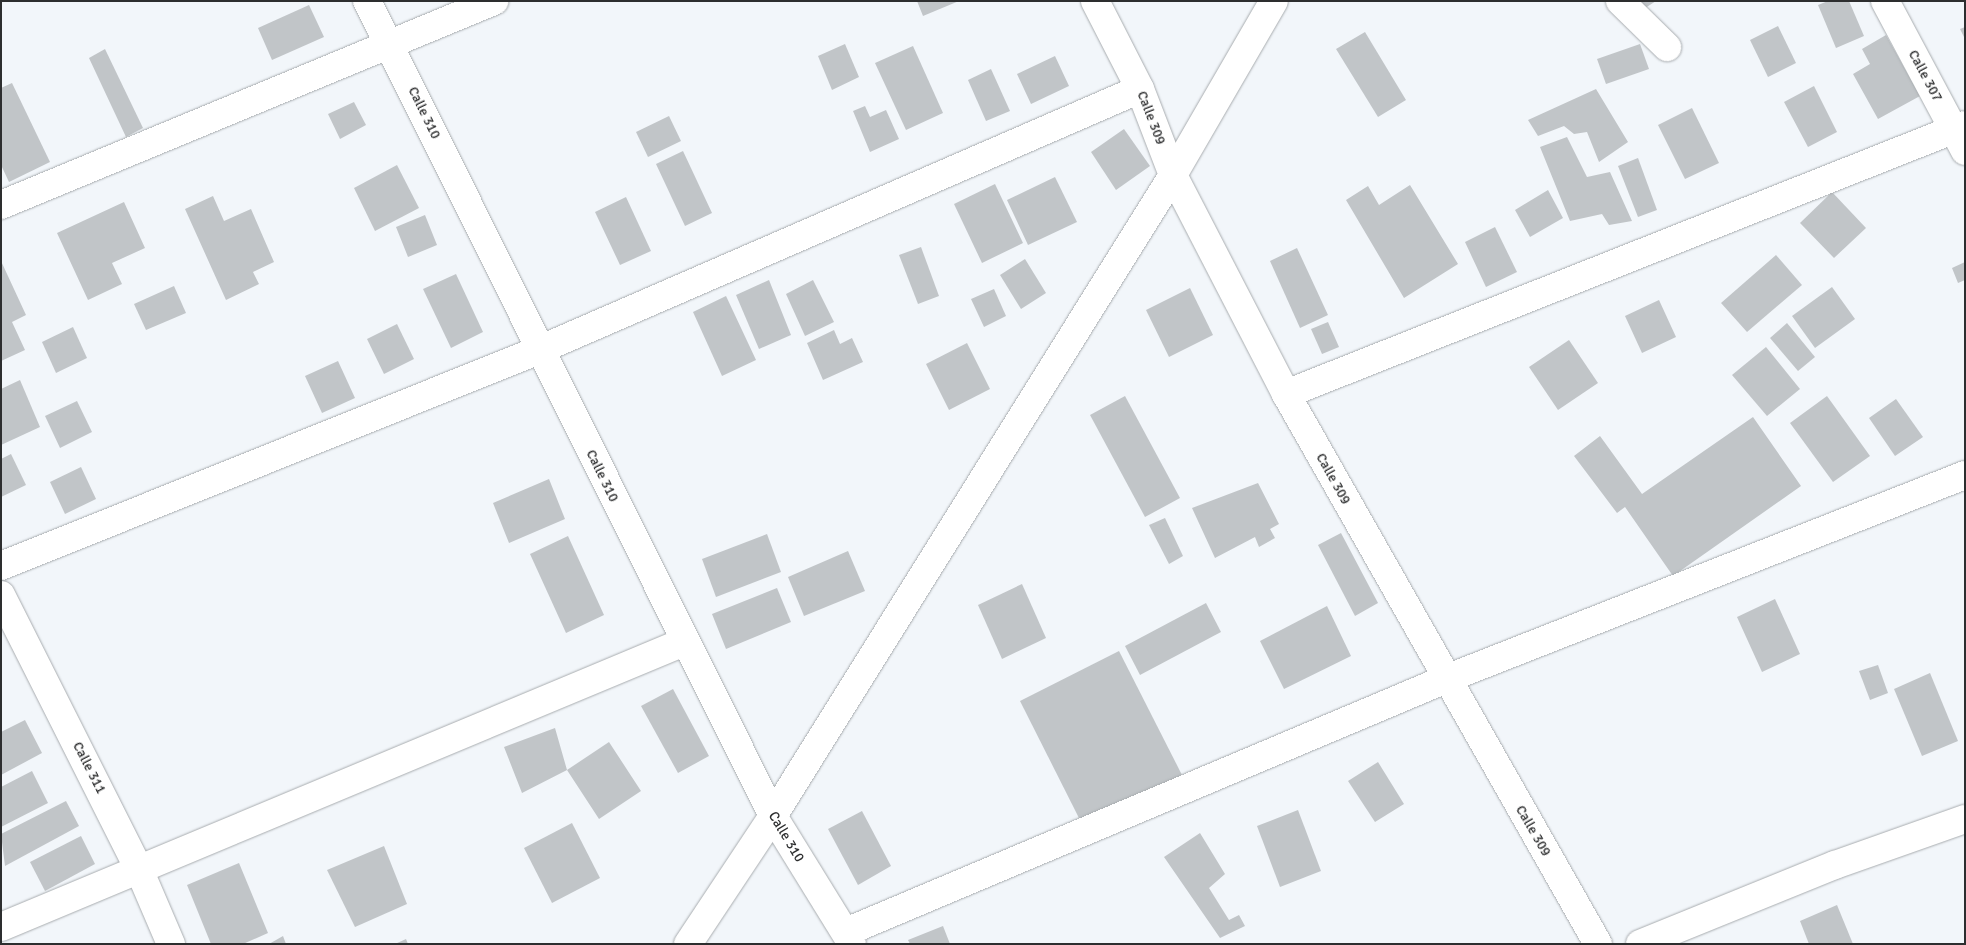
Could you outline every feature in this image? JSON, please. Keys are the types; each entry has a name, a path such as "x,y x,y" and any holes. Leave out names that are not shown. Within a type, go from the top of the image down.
{"street":[{"name":"Calle 310","path":"367,1 390,44 684,642 773,816 849,938"},
{"path":"1,205 494,1"},
{"name":"Calle 309","path":"1095,1 1140,89 1173,175 1286,394 1446,680 1598,944"},
{"path":"688,944 773,816 1173,175 1274,1"},
{"path":"1620,1 1667,47"},
{"name":"Calle 307","path":"1885,1 1961,135"},
{"path":"1,566 539,350 1140,89"},
{"path":"1286,394 1961,135"},
{"path":"849,938 1446,680 1965,474"},
{"name":"Calle 311","path":"1,595 138,867 171,944"},
{"path":"1,927 138,867 684,642"},
{"path":"1640,944 1835,865 1965,819"}],"building":[{"path":"917,1 959,1 923,16"},
{"path":"1632,1 1656,1 1639,12"},
{"path":"1828,1 1849,1 1864,36 1836,48 1818,5"},
{"path":"309,5 324,37 272,60 258,28"},
{"path":"1778,26 1796,63 1768,77 1750,40"},
{"path":"1965,27 1965,39 1960,29"},
{"path":"1365,32 1406,100 1378,117 1336,49"},
{"path":"1886,35 1920,96 1878,119 1853,74 1870,64 1862,49"},
{"path":"845,44 859,77 832,90 818,56"},
{"path":"1640,44 1649,69 1606,84 1597,59"},
{"path":"913,46 943,113 906,130 875,63"},
{"path":"105,49 143,128 126,137 89,58"},
{"path":"1055,56 1069,86 1031,104 1017,74"},
{"path":"991,69 1010,111 986,121 968,80"},
{"path":"12,83 50,162 9,182 1,165 1,88"},
{"path":"1814,86 1837,132 1808,147 1784,102"},
{"path":"1596,89 1628,142 1599,162 1587,132 1574,134 1564,126 1538,136 1528,120"},
{"path":"354,102 366,125 340,139 328,114"},
{"path":"865,106 870,117 886,110 899,139 870,152 853,111"},
{"path":"1692,108 1719,163 1685,179 1658,125"},
{"path":"669,116 681,141 648,157 636,132"},
{"path":"1124,129 1150,166 1116,190 1091,152"},
{"path":"1567,137 1587,177 1610,172 1632,221 1609,225 1602,214 1570,221 1540,147"},
{"path":"683,151 712,213 685,226 656,164"},
{"path":"1638,158 1657,210 1638,217 1618,166"},
{"path":"397,165 419,208 375,231 354,188"},
{"path":"1055,177 1077,222 1028,245 1007,200"},
{"path":"995,184 1023,243 982,263 954,204"},
{"path":"1410,185 1458,264 1404,298 1346,200 1368,186 1379,205"},
{"path":"1548,190 1563,218 1530,237 1515,210"},
{"path":"1832,192 1866,228 1834,258 1800,223"},
{"path":"213,196 224,221 251,209 274,262 253,272 259,284 226,300 185,209"},
{"path":"626,197 651,251 620,265 595,212"},
{"path":"124,202 145,248 112,263 122,284 88,300 57,233"},
{"path":"425,215 437,245 408,257 396,227"},
{"path":"1495,227 1517,272 1486,287 1465,242"},
{"path":"921,247 939,296 918,304 899,255"},
{"path":"1297,248 1328,315 1300,328 1270,261"},
{"path":"1776,255 1802,285 1747,332 1721,303"},
{"path":"1025,259 1046,293 1021,309 1000,275"},
{"path":"1,261 26,315 12,322 25,350 1,361"},
{"path":"1965,262 1965,280 1958,283 1952,268"},
{"path":"456,274 483,332 451,348 423,289"},
{"path":"769,280 791,335 759,349 736,295"},
{"path":"813,280 834,322 805,336 786,294"},
{"path":"174,286 186,313 146,330 134,304"},
{"path":"1832,287 1855,319 1815,348 1792,316"},
{"path":"1190,288 1213,335 1169,357 1146,310"},
{"path":"994,289 1006,316 984,327 971,299"},
{"path":"726,296 756,360 722,376 693,312"},
{"path":"1659,300 1676,337 1642,353 1625,316"},
{"path":"1328,322 1339,347 1322,354 1311,329"},
{"path":"1787,323 1815,357 1798,371 1770,338"},
{"path":"397,324 414,359 384,374 367,339"},
{"path":"73,327 87,358 56,373 42,342"},
{"path":"834,330 840,344 852,338 863,362 823,380 807,343"},
{"path":"1569,340 1598,383 1558,410 1529,367"},
{"path":"967,343 990,389 949,410 926,364"},
{"path":"1766,347 1800,389 1767,416 1732,375"},
{"path":"338,361 355,398 322,413 305,376"},
{"path":"20,380 40,427 1,445 1,389"},
{"path":"1125,396 1180,498 1145,517 1090,415"},
{"path":"1827,396 1870,456 1833,482 1790,423"},
{"path":"1896,399 1923,437 1895,456 1869,418"},
{"path":"77,401 92,432 60,448 45,416"},
{"path":"1753,417 1801,486 1673,576 1625,507 1617,513 1574,456 1600,436 1642,494"},
{"path":"11,454 26,485 1,497 1,459"},
{"path":"81,467 96,499 65,514 50,482"},
{"path":"549,479 565,519 509,543 493,503"},
{"path":"1258,483 1279,524 1270,529 1275,538 1259,547 1255,537 1215,558 1192,508"},
{"path":"1165,518 1183,556 1169,564 1149,525"},
{"path":"1341,533 1378,603 1355,616 1318,545"},
{"path":"767,534 781,572 716,597 702,559"},
{"path":"568,536 604,615 566,633 530,554"},
{"path":"848,551 865,591 804,616 788,577"},
{"path":"1022,584 1046,638 1002,659 978,605"},
{"path":"777,588 791,622 726,649 712,614"},
{"path":"1775,599 1800,654 1762,672 1737,617"},
{"path":"1206,603 1221,632 1140,675 1125,646"},
{"path":"1327,606 1351,656 1284,689 1260,641"},
{"path":"1119,651 1182,775 1083,826 1020,701"},
{"path":"1878,665 1888,693 1870,700 1859,671"},
{"path":"1930,673 1958,741 1922,756 1894,689"},
{"path":"673,689 709,756 678,773 641,706"},
{"path":"25,720 42,753 1,775 1,732"},
{"path":"555,728 567,770 522,793 504,747"},
{"path":"609,742 641,791 599,819 567,770"},
{"path":"1378,762 1404,804 1375,822 1348,781"},
{"path":"32,771 48,803 1,827 1,787"},
{"path":"66,801 79,826 5,866 1,834"},
{"path":"1298,810 1321,871 1280,887 1257,826"},
{"path":"862,811 891,866 858,885 828,829"},
{"path":"572,823 600,878 552,903 524,848"},
{"path":"1200,833 1225,874 1209,888 1229,920 1239,915 1245,926 1220,938 1164,857"},
{"path":"81,836 95,864 45,891 30,862"},
{"path":"384,846 407,904 355,927 327,870"},
{"path":"239,863 268,933 243,944 211,944 187,885"},
{"path":"1837,905 1853,944 1809,944 1800,921"},
{"path":"943,926 950,944 910,944 908,940"},
{"path":"283,936 286,944 269,944"},
{"path":"406,939 408,944 395,944"}]}
